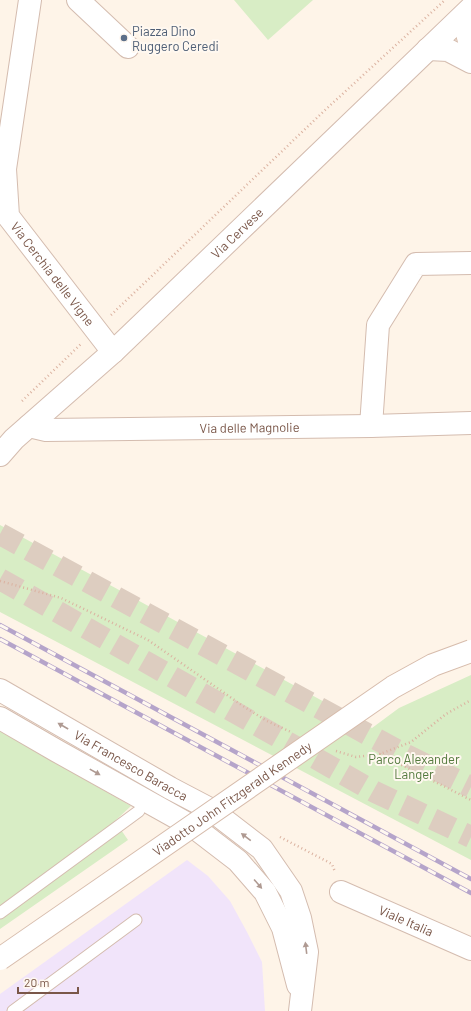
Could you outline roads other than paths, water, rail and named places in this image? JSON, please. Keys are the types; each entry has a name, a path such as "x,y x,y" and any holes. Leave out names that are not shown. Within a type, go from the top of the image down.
{"street":[{"name":"Via Cerchia delle Vigne","path":"30,0 5,169 8,216 112,352"},
{"path":"78,0 128,47"},
{"name":"Via Cervese","path":"0,455 14,439 112,352 471,8"},
{"path":"471,20 467,33 471,49"},
{"path":"428,49 448,50 471,62"},
{"path":"371,426 378,325 416,264 471,263"},
{"name":"Via delle Magnolie","path":"29,426 46,430 371,426 471,423"},
{"name":"Viadotto John Fitzgerald Kennedy","path":"0,959 393,687 433,665 471,651"},
{"name":"Via Francesco Baracca","path":"0,690 170,788 210,809 262,849 291,891 300,918 307,952 300,1006"},
{"name":"Via Francesco Baracca","path":"0,718 195,828 238,861 265,892 283,928 300,1006"},
{"name":"Viale Italia","path":"340,892 471,949"}],"lane":[{"path":"0,913 139,811"},
{"path":"12,1011 136,920"}],"tunnel":[{"path":"0,534 402,753 471,787"},
{"path":"0,579 375,792 471,837"}],"railway":[{"path":"0,625 471,879"},
{"path":"0,639 471,893"}],"place":[{"name":"Piazza Dino Ruggero Ceredi","path":"124,38"}],"park label":[{"name":"Parco Alexander Langer","path":"414,766"}]}
